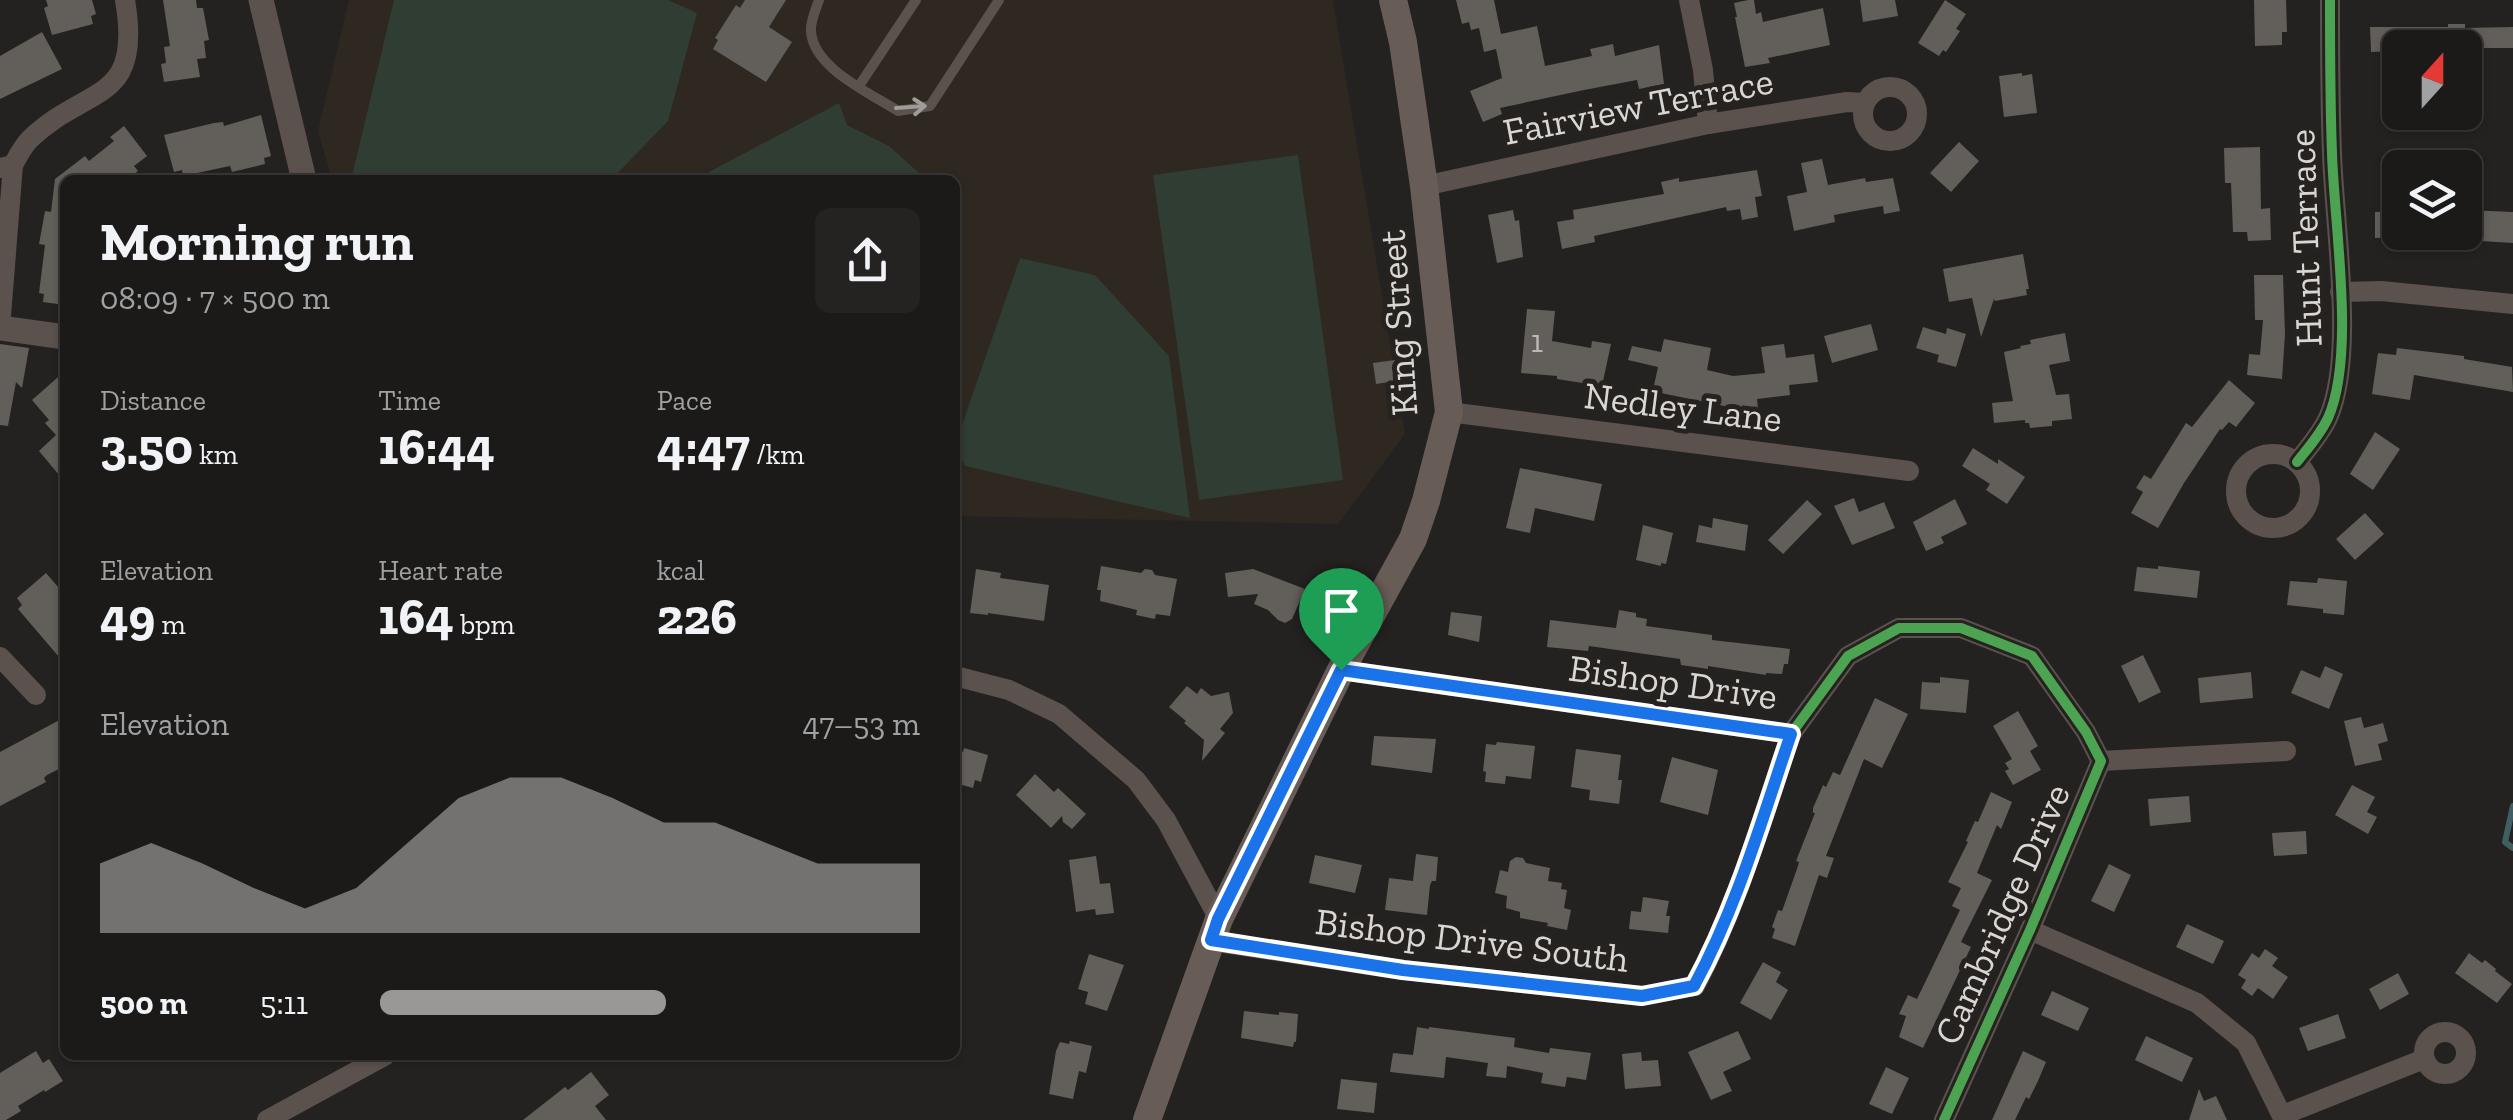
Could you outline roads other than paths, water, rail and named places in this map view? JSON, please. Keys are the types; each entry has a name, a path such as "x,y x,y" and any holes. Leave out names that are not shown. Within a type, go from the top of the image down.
{"main road":[{"name":"King Street","path":"1147,1120 1215,930 1341,670 1414,539 1449,412 1424,186 1403,42 1392,0"}],"street":[{"path":"60,336 0,328 6,166 28,140 112,84 128,54 130,28 124,0"},
{"path":"262,0 303,175"},
{"path":"1689,0 1704,70 1708,124"},
{"name":"Hunt Terrace","path":"2297,462 2328,417 2335,393 2341,336 2332,154 2330,0"},
{"name":"Fairview Terrace","path":"1424,186 1708,124 1846,102 1866,103"},
{"path":"2340,292 2381,291 2513,304"},
{"name":"Nedley Lane","path":"1449,412 1910,470"},
{"name":"Bishop Drive","path":"1341,670 1791,734 1848,656 1900,628 1962,628 2032,656 2086,732"},
{"path":"0,657 36,696"},
{"path":"960,677 1009,690 1059,714 1136,780 1166,820 1215,930"},
{"name":"Cambridge Drive","path":"1944,1120 2101,760 2086,732"},
{"name":"Bishop Drive South","path":"1215,930 1403,970 1642,996 1694,986 1733,904 1791,734"},
{"path":"2101,760 2286,751"},
{"path":"2030,930 2196,1003 2246,1043 2284,1117 2424,1060"},
{"path":"267,1120 377,1060"}],"lane":[{"path":"819,0 810,30 818,53 833,70 898,110 930,106 999,0"},
{"path":"859,86 916,0"}],"waterway":[{"path":"2513,806 2505,842 2513,848"}]}
